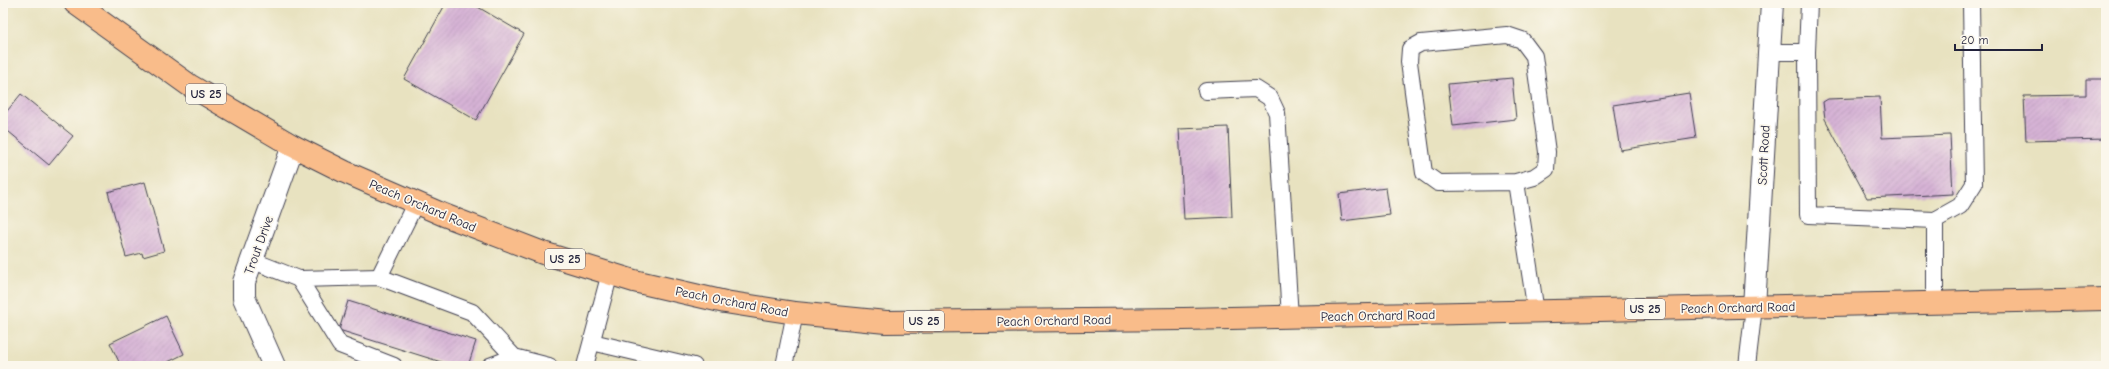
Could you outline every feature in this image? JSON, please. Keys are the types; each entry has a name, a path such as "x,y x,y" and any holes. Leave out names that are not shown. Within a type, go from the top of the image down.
{"main road":[{"name":"Peach Orchard Road","path":"75,3 189,85 293,146 345,172 543,253 610,273 725,302 795,313 886,322 1184,319 2106,299"}],"street":[{"name":"Scott Road","path":"1754,307 1772,3"},
{"name":"Trout Drive","path":"274,366 260,338 244,298 244,282 293,146"}],"lane":[{"path":"1808,3 1808,215 1935,220 1960,206 1974,184 1971,3"},
{"path":"1499,36 1507,36 1522,40 1534,56 1547,152 1546,169 1534,177 1516,182 1438,183 1424,172 1409,62 1410,49 1421,43 1499,36"},
{"path":"1769,52 1807,52"},
{"path":"1206,91 1256,89 1270,98 1277,113 1290,317"},
{"path":"1516,182 1536,312"},
{"path":"379,277 416,202"},
{"path":"1935,220 1935,303"},
{"path":"251,260 299,279 379,277 472,312 514,357 549,366"},
{"path":"585,366 610,273"},
{"path":"299,279 340,345 394,366"},
{"path":"1747,366 1754,307"},
{"path":"784,366 795,313"},
{"path":"592,342 694,366"},
{"path":"490,366 514,357"}],"building":[{"path":"446,3 471,3 524,34 476,120 404,79"},
{"path":"1512,78 1516,119 1453,126 1448,84"},
{"path":"2086,79 2106,79 2106,139 2026,141 2024,96 2086,95"},
{"path":"1689,93 1696,138 1620,150 1613,105"},
{"path":"21,94 73,136 49,165 3,127 3,116"},
{"path":"1880,97 1882,138 1950,135 1953,194 1867,198 1825,119 1823,102 1828,99"},
{"path":"1228,127 1232,217 1184,219 1179,129"},
{"path":"145,182 164,251 143,257 142,253 126,257 108,192"},
{"path":"1386,188 1390,215 1342,221 1339,194"},
{"path":"348,301 476,341 468,366 454,366 339,330"},
{"path":"166,316 184,354 160,366 121,366 110,343"}]}
